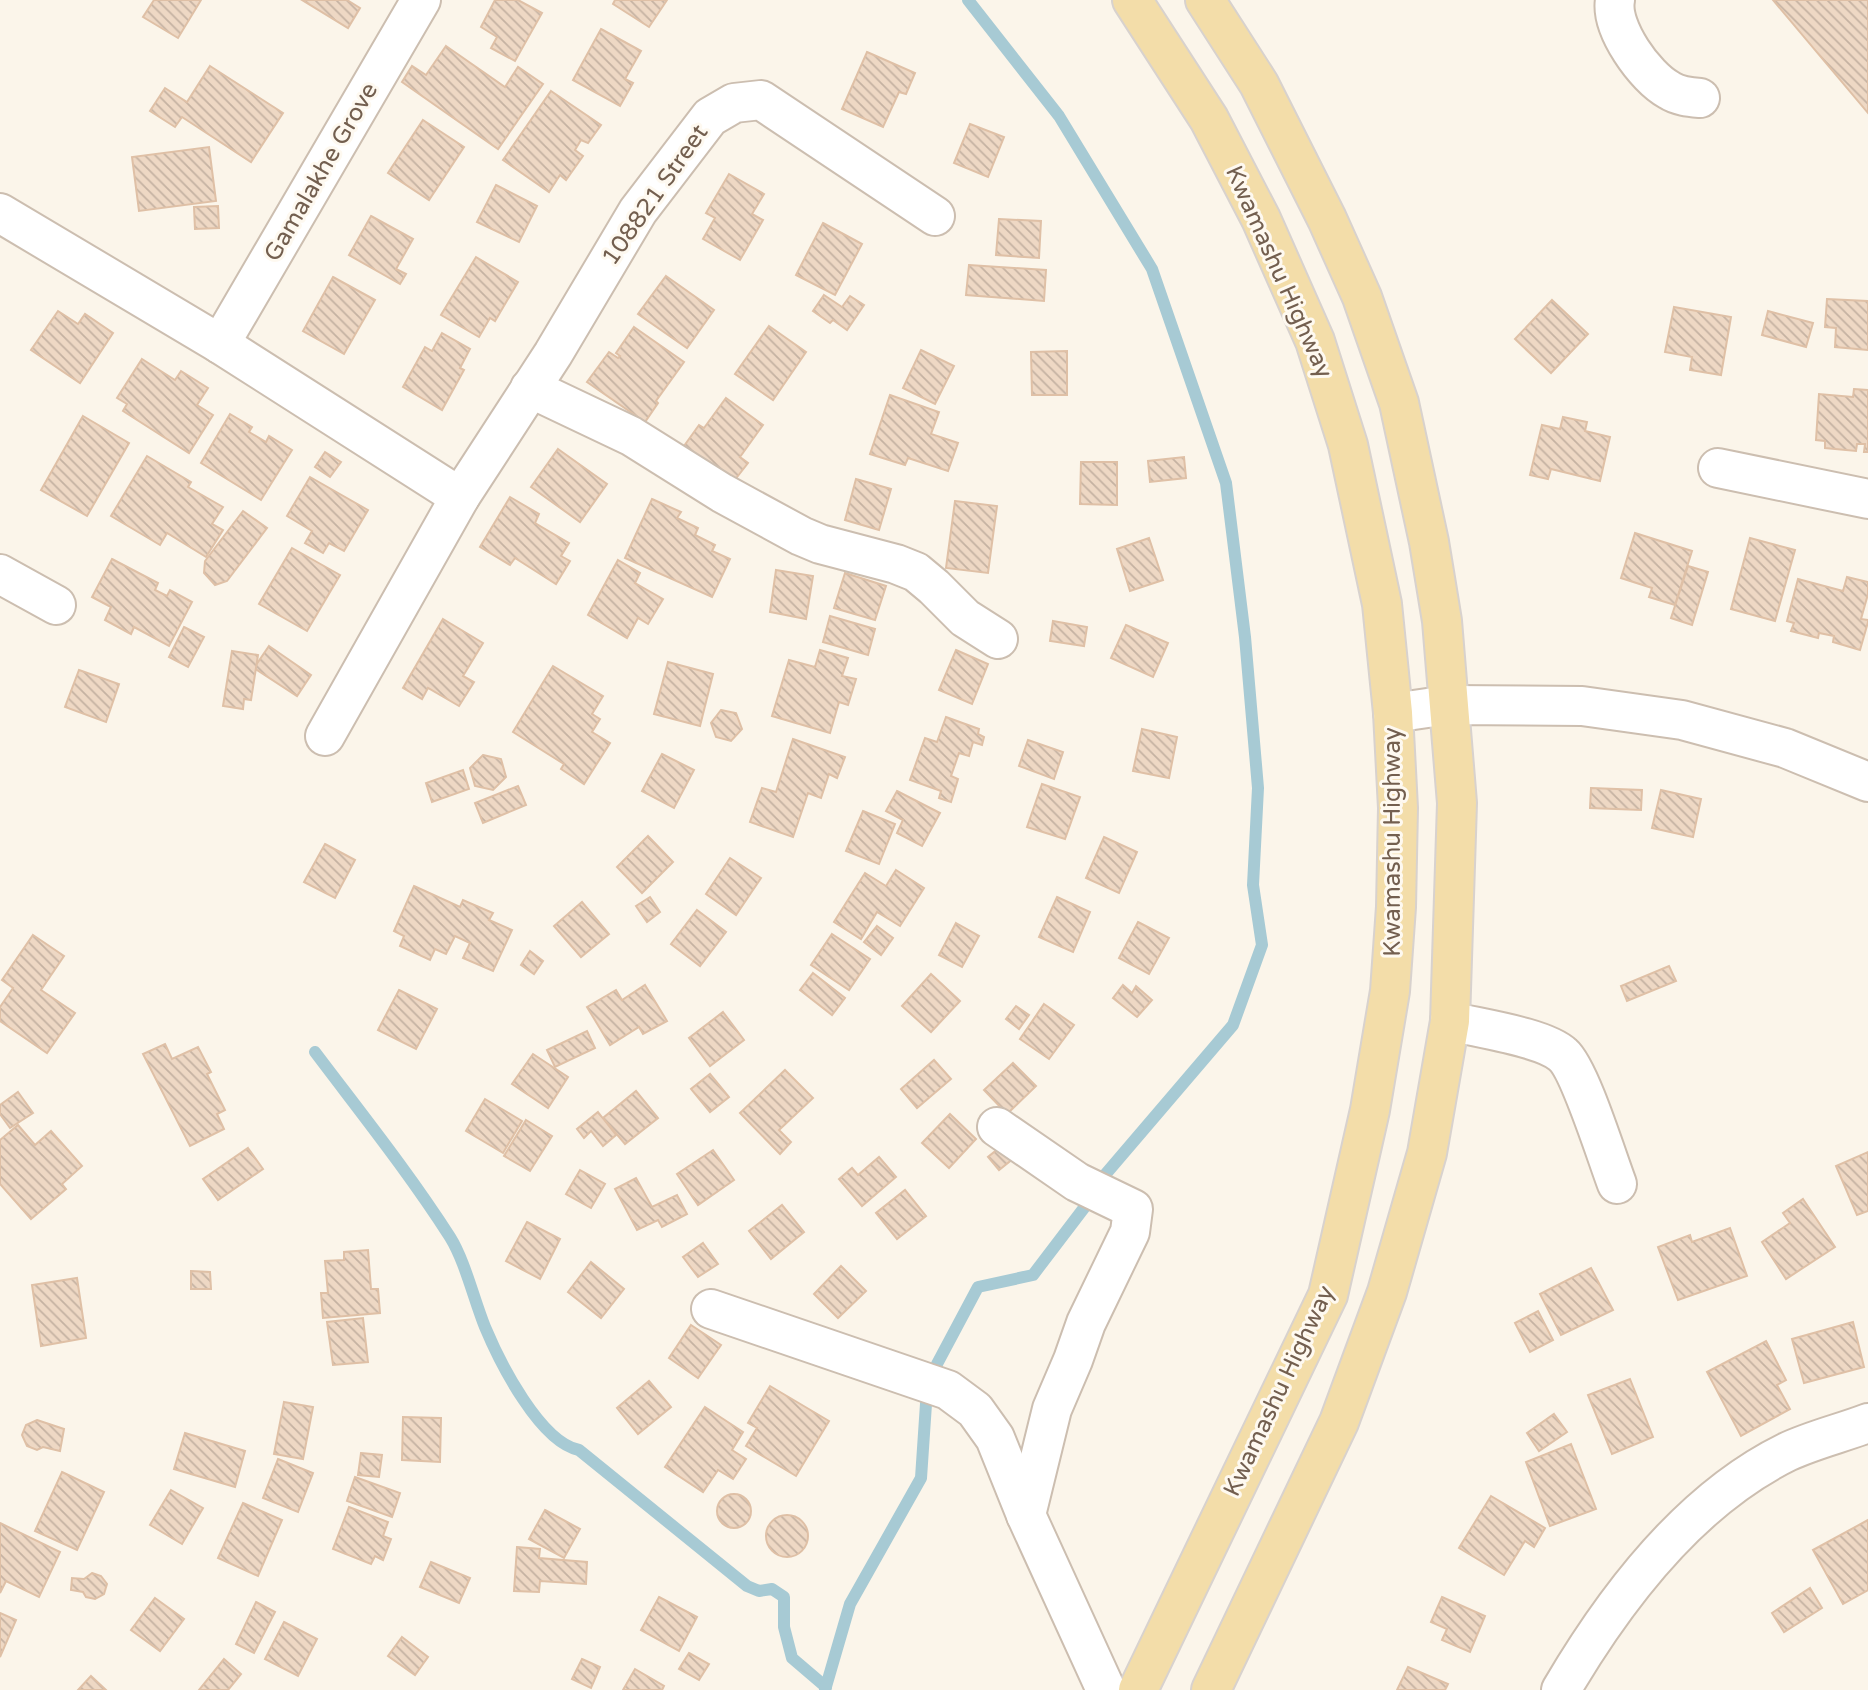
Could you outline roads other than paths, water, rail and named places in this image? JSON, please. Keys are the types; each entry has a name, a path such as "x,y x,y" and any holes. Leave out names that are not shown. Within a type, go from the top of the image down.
{"main road":[{"name":"Kwamashu Highway","path":"1132,0 1209,120 1261,219 1315,341 1349,444 1382,604 1393,713 1398,808 1396,906 1390,991 1370,1110 1328,1295 1138,1690"},
{"path":"1205,0 1265,96 1327,219 1362,297 1399,404 1429,542 1442,621 1457,803 1450,1021 1427,1153 1387,1292 1339,1422 1210,1690"}],"street":[{"name":"Gamalakhe Grove","path":"220,344 421,0"},
{"path":"1615,0 1618,25 1632,53 1648,72 1665,89 1678,95 1700,98"},
{"name":"108821 Street","path":"325,736 460,497 638,212 710,117 734,103 761,100 935,216"},
{"path":"0,213 220,344 460,497"},
{"path":"530,388 631,436 722,493 801,536 916,572 965,618 998,639"},
{"path":"1718,468 1868,499"},
{"path":"0,575 56,605"},
{"path":"1393,713 1448,705 1583,706 1682,720 1864,770"},
{"path":"1450,1021 1546,1044 1564,1055 1575,1072 1617,1184"},
{"path":"997,1128 1077,1182 1133,1209 1130,1232 1086,1323 1052,1409 1026,1515"},
{"path":"711,1309 948,1390 975,1410 995,1437 1026,1515 1106,1690"},
{"path":"1561,1690 1582,1654 1652,1560 1693,1517 1727,1487 1788,1452 1868,1423"}],"waterway":[{"path":"968,0 1059,116 1152,269 1226,483 1245,637 1258,788 1253,885 1262,945 1233,1025 1098,1183"},
{"path":"315,1052 401,1166 450,1237 492,1342 511,1380 536,1417 564,1444 579,1450 747,1586 759,1591 772,1589 784,1597 784,1627 792,1658 826,1687"},
{"path":"937,1364 978,1287 1033,1275 1087,1204"},
{"path":"825,1690 850,1604 921,1478 927,1389"}]}
